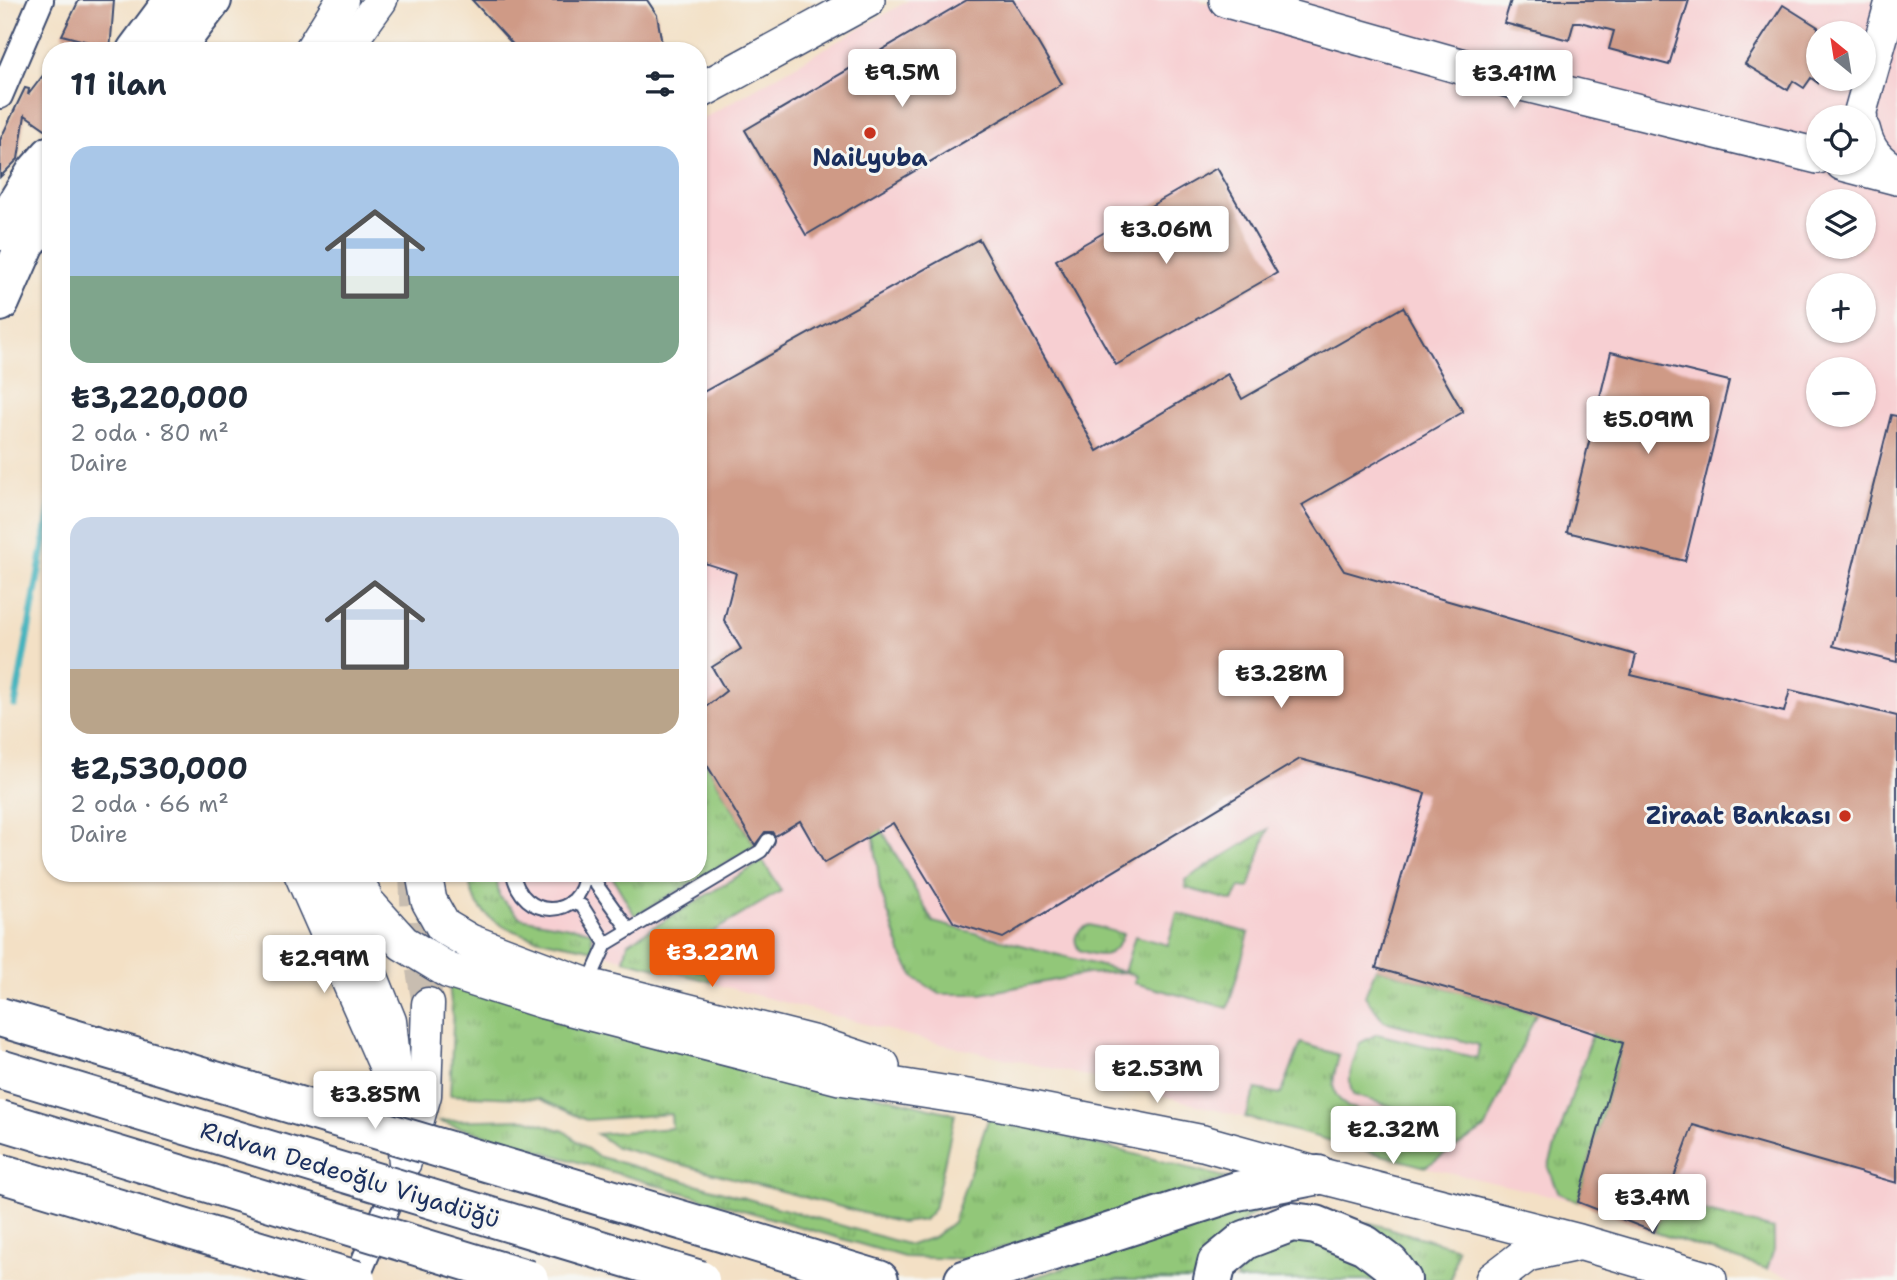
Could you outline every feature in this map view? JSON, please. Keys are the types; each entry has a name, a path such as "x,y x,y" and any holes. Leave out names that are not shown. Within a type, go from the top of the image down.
{"main road":[{"path":"143,42 174,0"},
{"path":"180,42 212,0"},
{"path":"707,87 867,0"},
{"path":"1227,0 1506,79 1806,153"},
{"path":"4,216 42,165"},
{"path":"1876,170 1897,175"},
{"path":"0,302 26,243 42,223"},
{"path":"358,882 366,902 403,943 449,971 544,1001 840,1077 981,1099 1203,1143 1579,1242 1709,1280"},
{"path":"425,882 429,901 443,926 470,942 587,986 816,1044 981,1099"},
{"path":"0,1017 879,1280"},
{"name":"Rıdvan Dedeoğlu Viyadüğü","path":"0,1069 699,1280"},
{"name":"Rıdvan Dedeoğlu Viyadüğü","path":"0,1120 529,1280"},
{"path":"0,1173 356,1280"},
{"path":"964,1280 1237,1191 1318,1175"},
{"path":"1213,1280 1217,1263 1245,1240 1292,1222 1316,1225 1365,1244 1390,1265 1402,1280"},
{"path":"1493,1280 1527,1255 1579,1242"}],"street":[{"path":"0,96 41,0"},
{"path":"316,42 342,0"},
{"path":"351,42 381,0"},
{"path":"1862,105 1892,0"},
{"path":"1876,157 1897,175"},
{"path":"304,882 398,1094"},
{"path":"334,882 390,1021 405,1162"},
{"path":"356,1280 405,1162 425,1095 428,1004"}],"lane":[{"path":"587,986 606,944 761,851 768,840"},
{"path":"514,882 520,895 538,908 561,908 580,893 584,882"},
{"path":"594,882 629,930"},
{"path":"571,902 582,906 606,944"}],"shaded area":[{"path":"909,0 1198,0 1221,6 1224,0 1897,0 1897,1280 1799,1280 1654,1232 1578,1202 1425,1167 1113,1082 937,1043 593,950 505,929 486,916 474,900 471,882 707,882 707,116"}],"green space":[{"path":"707,765 755,846 707,874"},
{"path":"881,828 933,922 1124,972 1135,936 1168,945 1177,913 1249,933 1228,1008 1134,983 1136,976 1125,972 1087,974 981,994 940,994 915,978 903,958 880,889 873,829"},
{"path":"1268,829 1249,888 1240,887 1233,901 1186,888 1185,880"},
{"path":"763,861 781,891 691,945 713,982 624,960 628,943"},
{"path":"470,882 497,882 499,896 521,918 591,931 593,950 514,931 496,922 482,910 472,894"},
{"path":"615,882 693,882 635,916"},
{"path":"1090,925 1123,934 1116,948 1101,955 1079,950 1077,934"},
{"path":"1376,968 1536,1014 1486,1128 1425,1167 1245,1117 1256,1089 1281,1094 1301,1043 1339,1055 1334,1090 1348,1107 1446,1137 1450,1124 1353,1095 1350,1075 1360,1043 1377,1034 1477,1058 1479,1045 1384,1021 1365,996"},
{"path":"449,983 764,1068 955,1114 934,1209 924,1220 901,1223 616,1147 597,1134 672,1128 671,1114 586,1120 540,1099 450,1095 453,1024"},
{"path":"1593,1032 1623,1043 1578,1202 1559,1193 1548,1168"},
{"path":"989,1117 1228,1178 966,1259 904,1257 437,1121 526,1119 564,1131 597,1156 910,1245 934,1237 953,1222"},
{"path":"1665,1201 1774,1229 1774,1250 1767,1269 1654,1232"},
{"path":"1266,1206 1214,1246 1199,1267 1194,1280 1025,1280"},
{"path":"1367,1222 1457,1248 1451,1280 1425,1280 1397,1246"},
{"path":"1304,1241 1348,1254 1379,1280 1236,1280 1239,1273 1269,1248"}],"building":[{"path":"79,0 114,0 111,42 88,42 62,35"},
{"path":"472,0 647,0 657,15 662,42 511,42"},
{"path":"967,0 1013,0 1062,84 806,235 745,130"},
{"path":"1511,0 1689,0 1669,65 1609,49 1614,31 1580,22 1574,22 1569,40 1504,23"},
{"path":"1783,5 1808,21 1806,21 1804,88 1793,81 1788,90 1745,64"},
{"path":"42,77 42,127 25,115 18,159 0,177 0,140 25,88 29,89 28,95"},
{"path":"1217,168 1277,273 1116,365 1056,260"},
{"path":"979,239 1097,451 1228,374 1242,399 1403,307 1463,412 1302,505 1344,571 1636,655 1631,675 1784,712 1790,690 1897,716 1897,1183 1693,1125 1654,1232 1578,1202 1623,1043 1536,1014 1376,968 1425,793 1300,759 1003,938 954,923 893,823 824,863 800,821 775,836 772,832 765,832 755,845 707,765 707,706 726,691 712,667 741,649 724,620 736,573 707,564 707,390"},
{"path":"1611,352 1729,381 1685,561 1567,532"},
{"path":"1891,415 1897,416 1897,662 1833,646"}],"waterway":[{"path":"15,705 42,554"}],"tunnel":[{"path":"415,882 418,947 428,1004"}],"place":[{"name":"NaiLyuba","path":"870,133"},
{"name":"Ziraat Bankası","path":"1845,816"}]}
